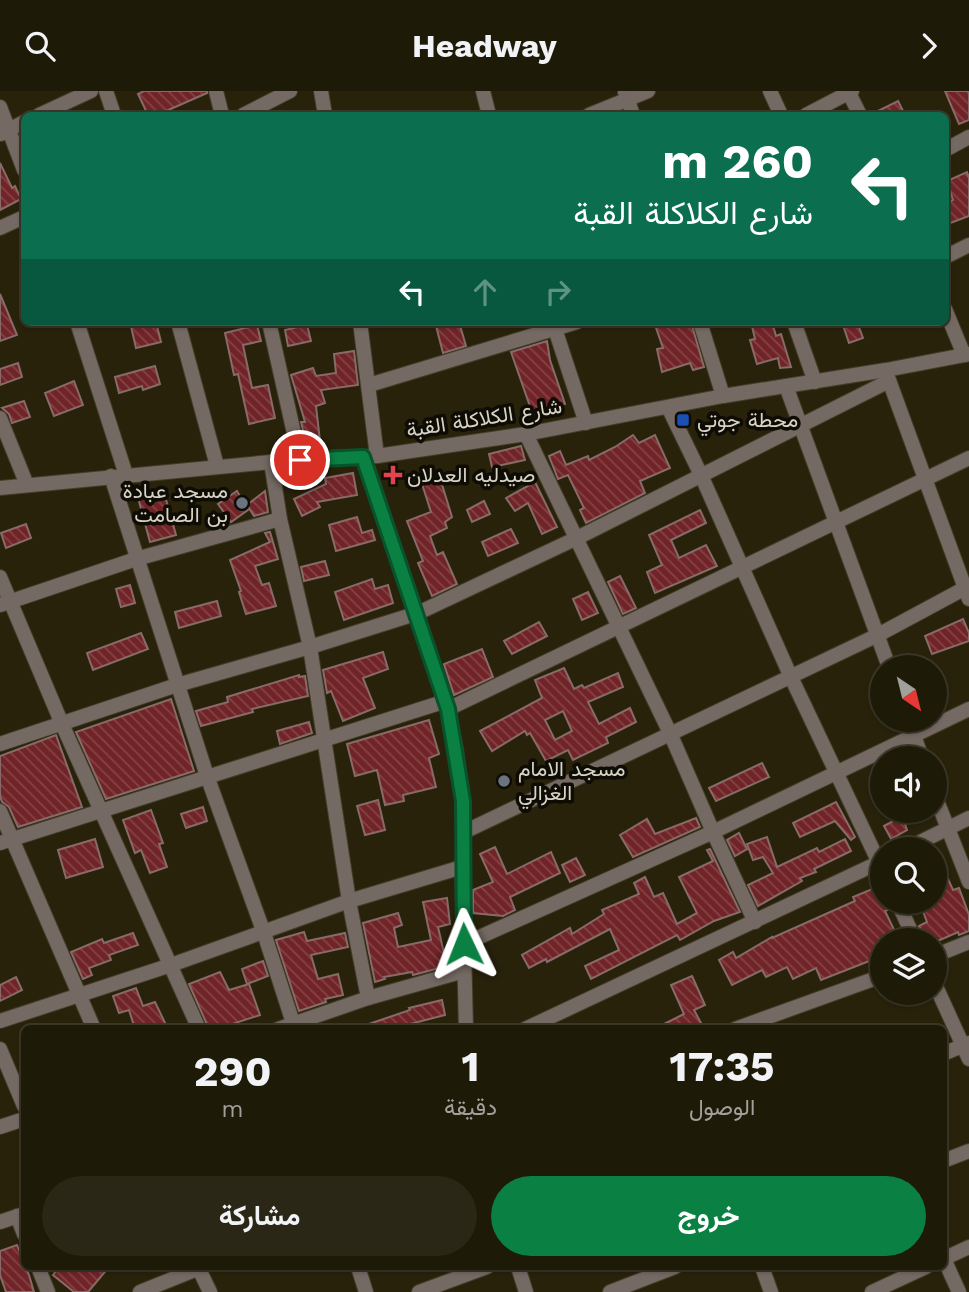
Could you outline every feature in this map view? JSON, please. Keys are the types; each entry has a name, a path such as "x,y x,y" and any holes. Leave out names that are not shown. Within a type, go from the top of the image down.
{"street":[{"path":"46,112 91,91"},
{"path":"106,91 113,112"},
{"path":"216,91 221,112"},
{"path":"249,112 289,91"},
{"path":"321,91 324,112"},
{"path":"483,91 488,112"},
{"path":"595,112 626,95 648,91"},
{"path":"769,91 780,112"},
{"path":"812,112 851,92 859,112"},
{"path":"626,95 632,112"},
{"path":"0,107 4,132 21,164"},
{"path":"4,132 21,124"},
{"path":"949,148 969,137"},
{"path":"0,228 21,218"},
{"path":"949,255 969,245"},
{"path":"949,317 967,355"},
{"path":"78,326 119,475 136,559 207,776 264,933 294,1025"},
{"path":"179,326 217,466"},
{"path":"270,326 300,460"},
{"path":"361,326 369,385 370,456 447,705 463,801 466,1025"},
{"path":"369,385 554,326 586,423"},
{"path":"701,326 723,396"},
{"path":"795,326 814,381"},
{"name":"شارع الكلاكلة القبة","path":"0,488 271,461 370,456 526,434 814,381 888,376 967,355"},
{"path":"0,744 177,685 418,613 577,538 802,426 888,376 968,591 464,832"},
{"path":"786,386 885,655"},
{"path":"668,407 744,568 790,675 870,840"},
{"path":"0,418 27,485"},
{"path":"526,434 670,733 755,922"},
{"path":"6,842 324,739 447,705 620,627 969,458"},
{"path":"271,461 281,519 310,647 349,901 368,998"},
{"path":"6,603 136,559 281,519"},
{"path":"0,577 6,603 197,1025"},
{"path":"464,944 713,832 969,709"},
{"path":"913,732 918,746"},
{"path":"0,811 6,842 92,1025"},
{"path":"929,837 969,818"},
{"path":"945,823 969,882"},
{"path":"0,1021 171,965 349,901 462,867"},
{"path":"534,1025 870,869"},
{"path":"947,951 969,942"},
{"path":"297,1025 368,998 464,971"},
{"path":"746,1025 870,980"},
{"path":"945,1005 967,1049 947,1053"},
{"path":"0,1049 21,1099"},
{"path":"0,1127 21,1120"},
{"path":"947,1159 969,1151"},
{"path":"0,1222 21,1215"},
{"path":"947,1258 969,1247"},
{"path":"947,1266 959,1292"},
{"path":"39,1270 48,1292"},
{"path":"139,1292 193,1270"},
{"path":"201,1270 210,1292"},
{"path":"359,1270 366,1292"},
{"path":"419,1292 479,1270"},
{"path":"519,1270 526,1292"},
{"path":"610,1292 667,1270"},
{"path":"763,1270 771,1292"},
{"path":"872,1292 920,1270"}],"building":[{"path":"144,91 207,91 166,112 147,112 138,94"},
{"path":"945,91 969,91 969,120 959,124"},
{"path":"898,101 904,112 876,112"},
{"path":"0,163 12,188 15,186 21,199 0,210"},
{"path":"967,172 969,178 969,216 949,224 949,202 953,200 949,180"},
{"path":"0,294 17,335 0,341"},
{"path":"131,326 157,326 161,342 136,348"},
{"path":"257,326 261,341 243,345 252,388 268,385 275,418 249,424 238,374 234,375 225,333"},
{"path":"307,326 311,341 288,346 285,330"},
{"path":"436,326 460,326 466,346 443,353"},
{"path":"655,326 692,326 704,367 693,370 690,363 662,372 657,349 663,348"},
{"path":"752,326 773,326 776,336 781,334 791,367 780,368 778,358 757,364 750,340 755,339"},
{"path":"843,326 858,326 863,338 849,343"},
{"path":"547,341 550,360 565,404 533,415 511,352"},
{"path":"354,351 358,385 321,390 325,403 316,406 320,441 306,443 301,422 305,422 291,375 313,368 316,376 336,373 334,354"},
{"path":"18,363 22,377 0,385 0,369"},
{"path":"155,366 160,384 143,390 142,386 119,393 115,377"},
{"path":"74,381 83,405 54,416 45,393"},
{"path":"24,401 30,417 12,423 9,414 2,408"},
{"path":"633,435 639,443 655,435 670,468 640,481 645,493 586,523 580,510 584,508 568,475 558,479 549,456 560,451 566,465 588,456 589,460"},
{"path":"521,446 525,460 492,467 489,454"},
{"path":"353,473 357,495 317,502 320,507 302,516 294,499 326,484 325,478"},
{"path":"440,478 452,517 445,522 447,528 430,536 437,555 443,552 457,584 432,596 418,563 423,561 407,521 431,512 422,484"},
{"path":"535,482 557,527 542,534 528,503 515,511 506,498"},
{"path":"163,489 176,535 150,542 137,494"},
{"path":"237,491 248,510 231,522 218,504"},
{"path":"265,491 268,512 254,516 247,505"},
{"path":"484,501 490,514 472,522 467,510"},
{"path":"700,510 706,523 671,540 679,558 706,545 717,566 655,593 647,572 662,565 649,535"},
{"path":"357,517 362,533 372,530 375,540 336,551 329,525"},
{"path":"26,524 31,538 6,548 1,533"},
{"path":"511,529 518,543 488,556 482,542"},
{"path":"270,532 278,559 255,566 262,585 269,583 276,606 246,614 230,560 270,542 265,533"},
{"path":"325,561 329,575 304,581 301,567"},
{"path":"620,576 636,608 623,614 608,582"},
{"path":"372,579 375,589 388,585 393,603 344,620 335,592"},
{"path":"130,585 135,603 121,607 116,589"},
{"path":"588,592 598,613 582,620 573,599"},
{"path":"217,601 221,616 179,628 175,612"},
{"path":"963,619 969,633 969,641 932,654 925,636"},
{"path":"539,622 547,636 512,654 504,641"},
{"path":"141,633 148,649 93,670 87,653"},
{"path":"482,649 493,677 454,695 444,664"},
{"path":"383,652 388,669 363,678 375,708 343,721 331,691 327,693 323,670"},
{"path":"564,668 574,689 582,685 584,688 618,673 623,687 588,702 599,724 630,708 636,722 606,737 608,743 573,760 568,750 546,761 530,733 527,735 525,731 492,751 480,731 542,698 535,680","holes":["563,711 572,731 555,740 545,720"]},
{"path":"299,675 305,676 308,696 252,709 253,712 201,726 196,711 228,702 227,697"},
{"path":"171,699 194,771 106,799 76,732"},
{"path":"429,720 439,754 429,758 436,787 403,795 404,801 385,805 377,770 355,776 347,744"},
{"path":"309,722 312,733 280,744 277,731"},
{"path":"56,735 82,807 18,827 9,807 2,802 0,796 0,756"},
{"path":"762,763 769,777 716,801 709,788"},
{"path":"378,800 385,830 365,835 357,806"},
{"path":"836,802 855,837 851,840 835,821 800,837 793,823"},
{"path":"203,807 207,821 186,828 181,814"},
{"path":"151,810 163,843 159,844 167,867 150,873 141,850 135,853 123,820"},
{"path":"696,818 700,827 633,857 620,835 647,819 655,834"},
{"path":"890,823 907,823 905,824 907,830 895,837 890,837 884,826"},
{"path":"739,833 747,849 735,856 727,840"},
{"path":"767,837 777,867 817,848 819,852 845,839 851,851 814,869 816,872 800,878 802,881 758,906 748,885 773,873 763,857 753,860 747,844"},
{"path":"95,839 103,867 66,878 58,850"},
{"path":"495,847 507,874 551,852 560,873 510,897 515,910 503,916 473,913 473,890 493,882 480,854"},
{"path":"710,849 740,912 714,921 680,940 677,935 591,979 585,966 619,950 610,929 547,962 546,959 529,968 522,955 570,928 572,934 604,914 602,910 639,894 634,883 645,877 654,897 663,893 677,924 697,913 679,877 713,861 707,850"},
{"path":"576,858 585,875 570,882 562,865"},
{"path":"947,877 953,890 959,888 969,915 969,931 947,937 947,928 920,928 927,922 924,914 947,914"},
{"path":"870,890 870,914 886,914 893,928 870,928 870,961 821,980 816,968 793,979 787,967 766,977 762,970 732,985 719,960 733,952 736,958 772,937 855,901 853,897"},
{"path":"447,898 450,924 438,927 447,966 413,975 412,972 384,977 385,979 375,982 363,923 398,913 402,925 394,928 398,947 431,940 423,902"},
{"path":"304,932 307,941 345,933 348,947 311,955 318,979 338,974 343,995 325,999 326,1002 299,1011 276,940"},
{"path":"133,933 138,945 109,955 111,960 89,968 92,975 83,979 71,952 102,939 104,943"},
{"path":"263,961 268,976 247,984 242,969"},
{"path":"220,972 229,990 249,984 260,1015 229,1025 207,1025 189,984"},
{"path":"692,976 705,1005 694,1010 701,1023 662,1025 684,1014 671,985"},
{"path":"16,977 22,990 0,1001 0,985"},
{"path":"136,988 143,1006 155,1002 166,1025 134,1025 129,1010 119,1013 113,996"},
{"path":"442,1000 445,1015 406,1025 366,1025 410,1010 409,1008"},
{"path":"17,1245 21,1255 21,1270 27,1270 34,1292 6,1292 0,1275 0,1251"},
{"path":"57,1270 106,1270 88,1292 74,1292 53,1275"}],"place":[{"name":"محطة جوتي","path":"683,420"},
{"name":"صيدليه العدلان","path":"393,475"},
{"name":"مسجد عبادة بن الصامت","path":"242,503"},
{"name":"مسجد الامام الغزالي","path":"504,781"}],"route":[{"path":"300,460 363,457 418,613 448,709 456,749 463,801 464,944"}]}
